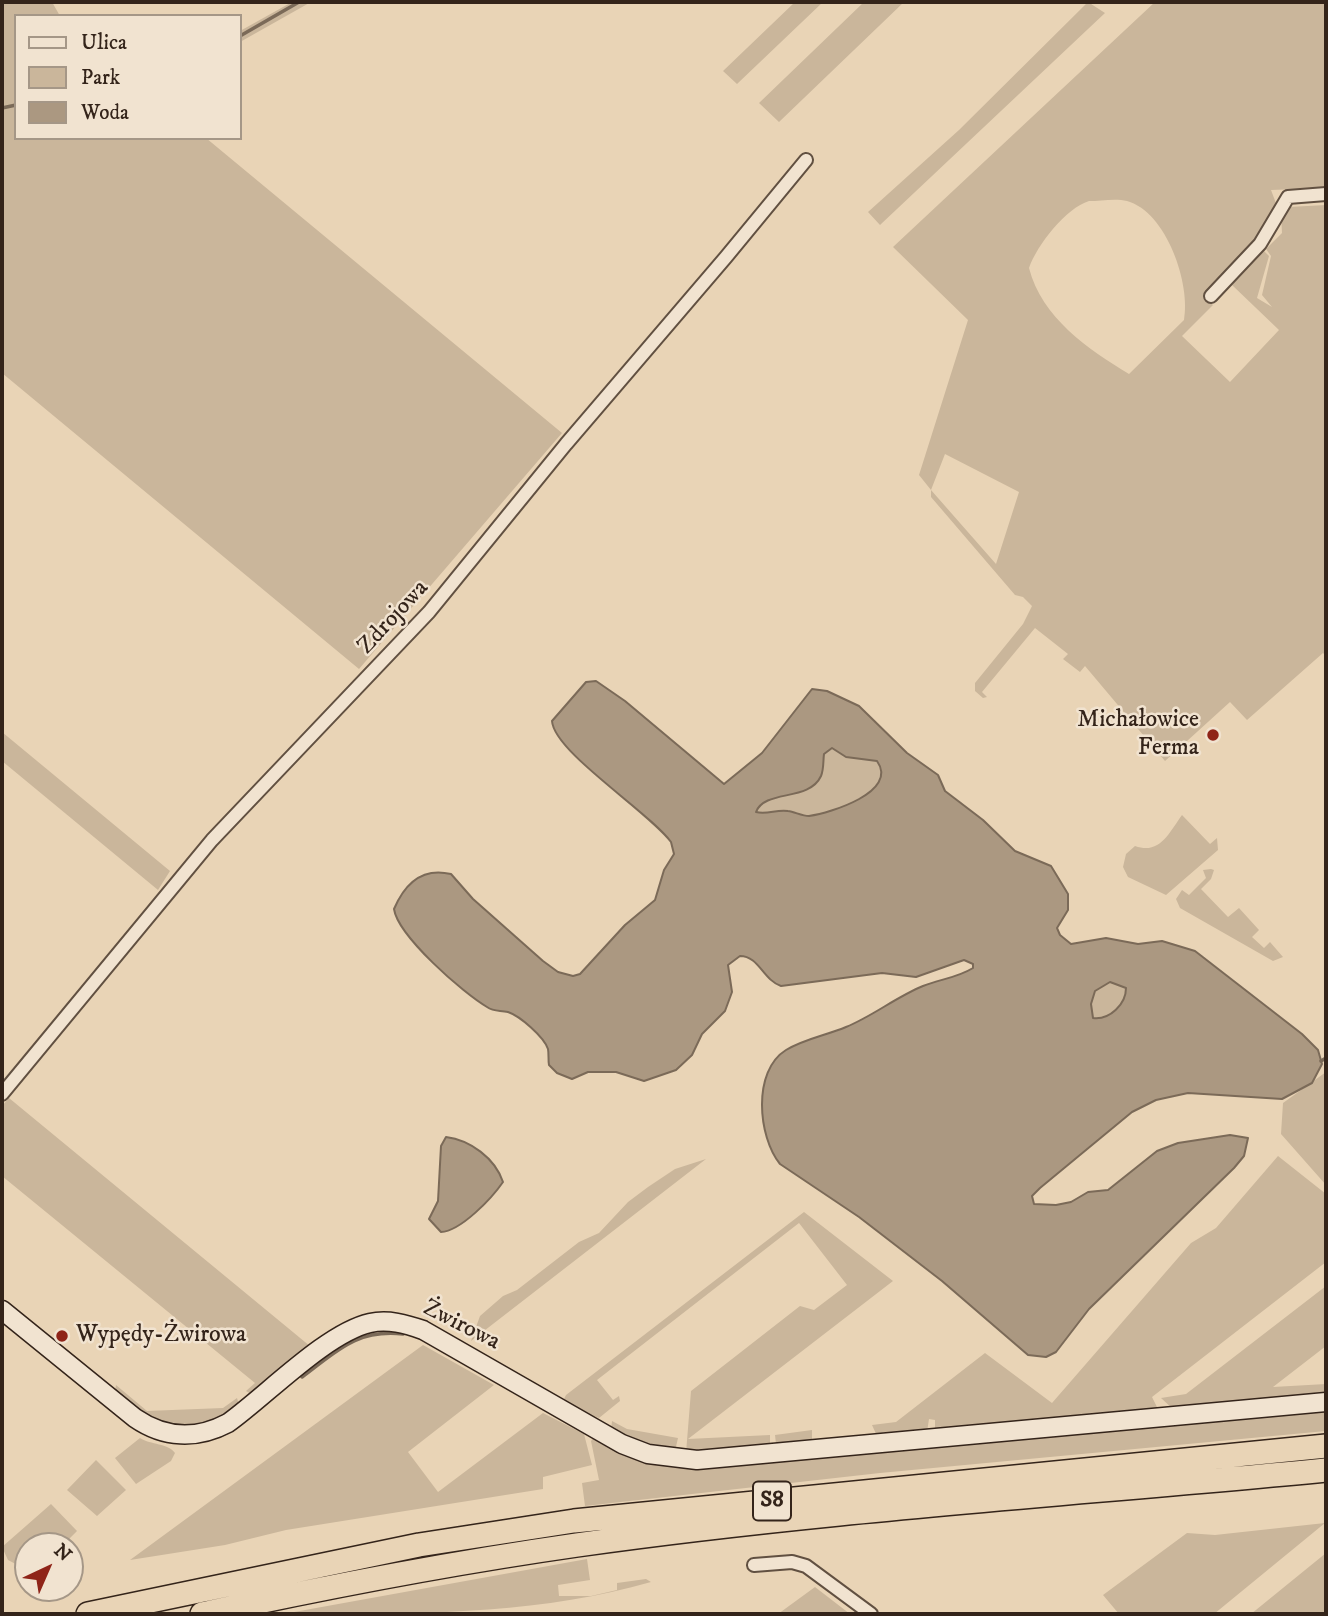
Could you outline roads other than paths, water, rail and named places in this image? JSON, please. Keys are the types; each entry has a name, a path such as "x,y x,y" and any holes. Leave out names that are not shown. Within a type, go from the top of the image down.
{"highway":[{"name":"S8","path":"88,1614 419,1545 574,1521 1326,1446"},
{"name":"S8","path":"202,1614 300,1593 578,1545 785,1521 1326,1471"}],"street":[{"name":"Zdrojowa","path":"2,1094 212,840 429,612 566,444 806,160"},
{"path":"1211,296 1260,244 1288,197 1326,194"},
{"name":"Żwirowa","path":"2,1310 135,1419 152,1429 182,1435 209,1431 228,1423 343,1334 370,1323 388,1322 423,1331 622,1444 648,1454 679,1459 728,1458 1326,1402"},
{"path":"754,1565 792,1562 806,1566 872,1614"}],"water":[{"path":"596,681 625,701 724,784 762,753 812,689 827,691 859,706 907,753 938,775 945,791 983,820 1015,851 1051,866 1068,894 1068,910 1057,928 1060,935 1071,944 1106,938 1138,944 1162,941 1195,951 1302,1034 1318,1050 1322,1064 1312,1083 1282,1099 1188,1093 1156,1100 1132,1112 1040,1188 1032,1196 1034,1204 1056,1205 1071,1202 1088,1192 1108,1190 1157,1151 1178,1143 1230,1135 1248,1138 1244,1156 1234,1168 1089,1309 1056,1352 1046,1357 1028,1355 942,1281 859,1217 780,1164 767,1138 763,1122 763,1088 775,1060 786,1050 856,1023 913,990 967,971 973,968 973,964 964,960 916,977 882,973 781,986 770,979 752,960 740,956 728,965 732,992 725,1011 702,1034 692,1055 676,1070 644,1081 616,1072 588,1072 572,1079 557,1073 549,1065 548,1049 531,1028 513,1014 492,1010 476,1000 433,963 407,934 394,909 403,892 423,875 441,872 451,874 473,899 543,961 558,972 573,976 580,974 625,925 655,900 664,870 674,854 671,842 660,829 568,749 557,734 552,721 586,682","holes":["832,748 846,757 877,761 881,772 879,782 871,791 846,805 809,816 784,811 756,812 768,800 798,793 815,784 822,773 824,754","1110,982 1126,988 1123,1000 1111,1014 1093,1018 1091,1004 1095,991"]},
{"path":"446,1137 472,1146 488,1158 503,1182 467,1220 441,1232 429,1219 438,1201 441,1146"}],"waterway":[{"path":"242,35 299,2"},
{"path":"2,108 14,105"},
{"path":"1321,1061 1326,1058"},
{"path":"302,1377 348,1344 372,1335 403,1334"}],"place":[{"name":"Michałowice Ferma","path":"1213,735"},
{"name":"Wypędy-Żwirowa","path":"62,1336"}]}
